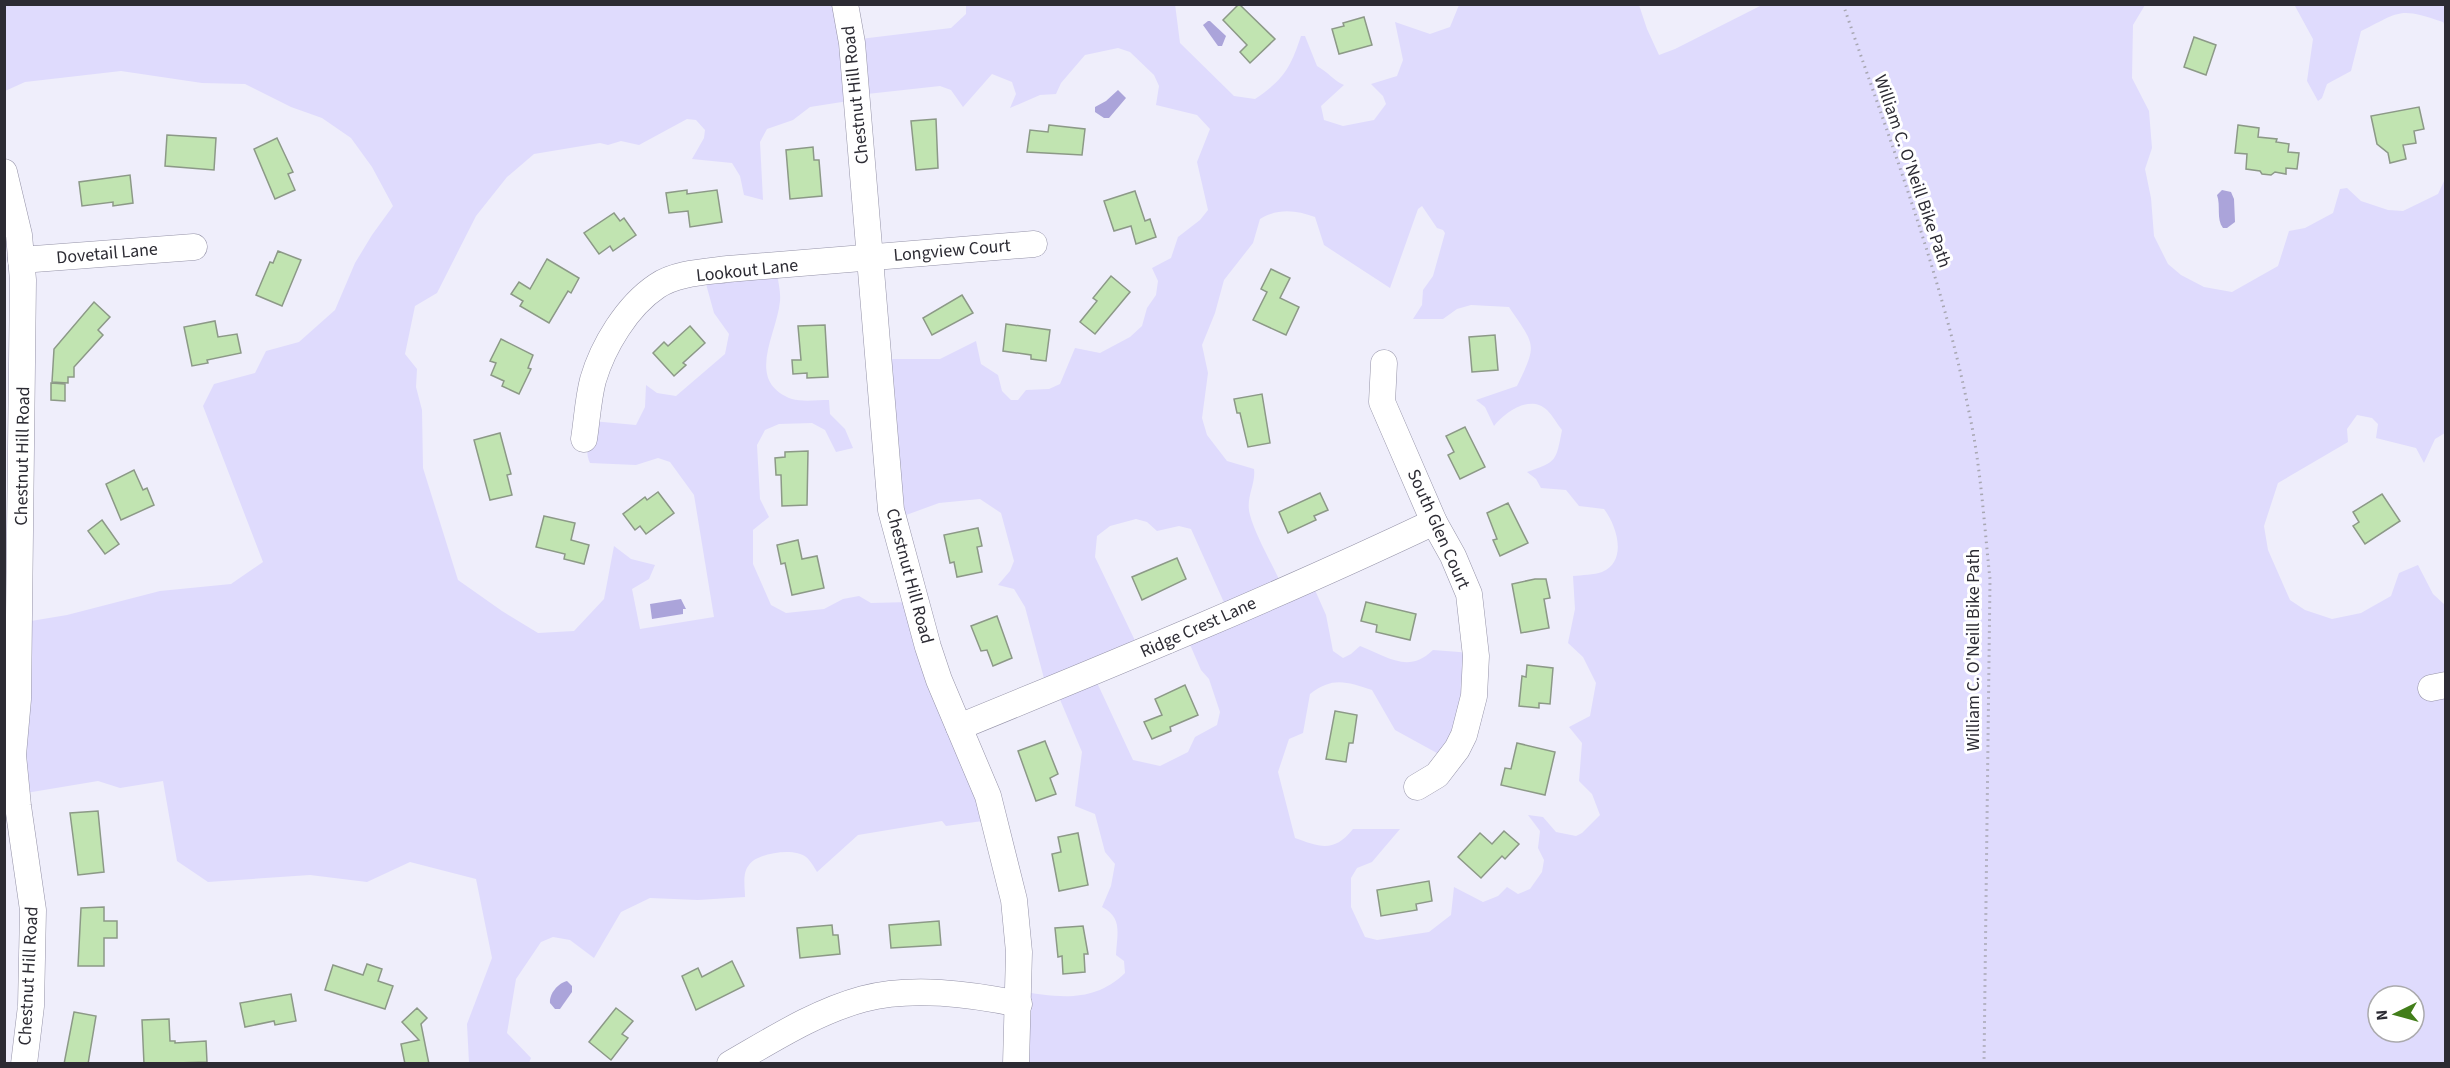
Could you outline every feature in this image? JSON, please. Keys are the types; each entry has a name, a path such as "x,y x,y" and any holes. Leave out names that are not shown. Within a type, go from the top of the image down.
{"street":[{"name":"Chestnut Hill Road","path":"845,4 852,43 891,510 928,647 988,796 1014,900 1019,952 1016,1064"},
{"name":"Chestnut Hill Road","path":"4,172 19,235 24,343 11,618 18,699 13,756 33,910 31,1006 24,1064"},
{"name":"Longview Court","path":"871,258 998,245 1034,244"},
{"name":"Dovetail Lane","path":"21,260 194,247"},
{"name":"Lookout Lane","path":"584,439 593,381 604,351 630,311 657,286 684,276 728,269 871,258"},
{"name":"South Glen Court","path":"1384,363 1382,402 1434,522 1453,556 1469,594 1476,656 1476,676 1470,716 1457,749 1437,776 1417,787"},
{"name":"Ridge Crest Lane","path":"959,727 1144,651 1341,566 1434,522"},
{"path":"730,1064 811,1019 875,997 924,993 1019,1004"}],"path":[{"name":"William C. O'Neill Bike Path","path":"1843,4 1921,232 1950,326 1970,414 1983,506 1990,579 1984,1064"}],"shaded area":[{"path":"849,4 860,39 951,28 966,14 966,5 1175,4 1180,43 1234,96 1255,99 1273,85 1289,65 1301,36 1305,36 1317,66 1344,85 1321,106 1324,120 1343,126 1374,120 1386,104 1383,96 1371,84 1397,76 1403,60 1395,22 1430,34 1450,27 1459,5 1639,5 1659,55 1762,5 2145,5 2133,25 2132,78 2149,111 2152,148 2145,169 2151,198 2154,236 2168,264 2181,275 2204,287 2232,292 2278,266 2289,231 2305,228 2333,213 2340,189 2347,188 2361,201 2388,210 2403,211 2438,194 2445,179 2445,433 2435,439 2424,463 2416,448 2376,438 2378,424 2372,418 2357,415 2347,429 2348,442 2278,483 2264,526 2268,550 2290,600 2305,610 2332,619 2361,613 2391,596 2399,573 2418,565 2433,594 2445,605 2445,1063 1014,1063 1017,991 1061,996 1088,994 1113,983 1125,973 1124,961 1116,955 1118,933 1116,921 1109,911 1102,907 1111,886 1115,864 1105,852 1095,814 1075,806 1082,752 1056,690 1046,686 1025,607 1014,589 998,585 1010,571 1014,561 1001,513 980,499 939,503 898,518 884,359 940,359 976,341 981,364 998,375 1002,391 1011,400 1018,400 1026,390 1049,389 1060,384 1075,348 1100,353 1130,337 1142,326 1147,308 1156,295 1158,281 1152,268 1171,258 1178,237 1200,220 1208,210 1197,162 1210,129 1197,115 1156,105 1159,86 1154,75 1130,52 1118,48 1085,55 1061,83 1056,94 1040,95 1010,108 1016,94 1012,82 992,74 963,107 951,90 940,86 867,94 861,99 810,107 793,120 767,129 760,142 763,200 744,195 740,176 732,163 692,159 704,138 705,130 696,120 687,119 639,145 621,141 608,145 600,143 534,154 507,177 476,216 437,293 415,306 405,354 417,369 416,387 422,410 423,468 458,580 538,633 574,631 604,599 614,546 631,559 655,565 649,579 632,589 640,629 714,617 694,495 670,462 658,458 636,465 590,463 587,448 592,421 636,425 645,407 646,385 657,393 676,396 725,354 729,334 714,313 703,273 775,264 780,301 767,356 766,369 769,381 778,391 792,399 829,400 830,414 845,429 853,448 836,452 825,430 812,423 779,424 765,430 757,445 760,499 769,517 753,530 753,564 771,605 786,613 824,609 843,599 859,596 871,603 910,602 990,820 946,826 942,821 858,835 817,872 806,857 793,852 760,857 749,865 745,872 745,897 698,900 650,898 621,912 594,958 570,940 553,937 541,942 516,979 507,1033 531,1058 529,1063 469,1063 467,1024 492,958 476,879 410,862 367,882 310,875 208,882 177,861 163,781 120,788 98,781 14,795 19,623 67,615 160,591 231,584 263,562 203,406 214,384 255,373 266,351 299,342 335,310 355,263 393,206 372,167 351,138 322,118 291,107 245,84 202,83 121,71 25,82 5,91 5,5","holes":["1422,206 1437,228 1445,233 1433,276 1423,290 1422,305 1413,319 1443,319 1457,309 1471,305 1509,307 1531,345 1528,361 1517,386 1476,400 1485,407 1494,426 1505,415 1526,404 1533,404 1547,410 1562,430 1558,448 1550,462 1527,472 1536,479 1541,488 1566,490 1579,506 1604,509 1616,534 1617,552 1610,567 1602,572 1573,576 1575,609 1568,643 1583,657 1596,683 1590,716 1569,727 1582,743 1579,781 1592,794 1600,815 1576,836 1556,832 1543,817 1528,815 1540,831 1538,848 1544,860 1542,872 1530,889 1518,894 1507,887 1498,896 1483,902 1454,887 1451,915 1429,932 1377,940 1365,937 1351,907 1351,878 1357,868 1372,862 1400,829 1353,829 1339,842 1326,846 1295,838 1278,772 1289,739 1303,733 1310,694 1318,688 1340,682 1372,690 1395,730 1446,758 1472,653 1433,650 1424,657 1407,662 1389,658 1360,646 1343,658 1333,651 1326,615 1311,581 1283,588 1252,523 1249,509 1254,469 1227,461 1207,435 1202,418 1208,373 1202,345 1215,313 1224,280 1253,243 1260,219 1267,215 1287,211 1315,217 1324,245 1390,288 1418,209","1136,519 1147,522 1157,531 1179,526 1191,529 1226,607 1185,633 1201,670 1209,679 1220,712 1217,725 1195,737 1188,752 1160,766 1133,760 1093,674 1139,649 1095,557 1097,536 1110,526"]},
{"path":"2290,5 2445,5 2445,26 2443,22 2428,17 2400,13 2361,31 2351,71 2327,84 2322,98 2318,101 2307,81 2313,39 2295,6"},
{"path":"1208,21 1226,36 1222,46 1218,46 1203,25"},
{"path":"1118,90 1126,98 1109,118 1104,118 1095,112 1095,107"},
{"path":"2222,190 2231,192 2234,199 2235,222 2227,228 2223,228 2219,217 2217,195"},
{"path":"681,599 686,609 683,609 683,614 652,619 650,604"},
{"path":"567,981 572,986 572,992 560,1009 555,1009 550,1003 551,996 557,986"}],"building":[{"path":"1239,4 1275,39 1250,63 1240,52 1247,45 1223,20"},
{"path":"1364,17 1372,45 1339,54 1332,29"},
{"path":"2194,37 2216,45 2206,75 2184,67"},
{"path":"2419,107 2424,129 2414,131 2416,143 2403,145 2406,159 2390,163 2388,153 2377,144 2371,116"},
{"path":"936,119 938,168 916,170 911,121"},
{"path":"1049,125 1085,129 1082,155 1027,152 1030,130 1048,132"},
{"path":"2238,125 2259,128 2258,137 2277,139 2276,142 2289,144 2288,152 2299,153 2297,169 2286,168 2286,174 2275,172 2271,175 2246,169 2247,154 2235,153"},
{"path":"167,135 216,138 214,170 165,166"},
{"path":"277,138 293,172 288,174 295,190 275,199 254,149"},
{"path":"813,147 814,160 819,160 822,196 790,199 786,150"},
{"path":"130,175 133,203 113,206 113,202 82,206 79,182"},
{"path":"687,190 687,194 717,190 722,222 690,227 688,211 669,213 666,193"},
{"path":"1135,191 1145,221 1150,219 1156,237 1136,244 1131,226 1114,231 1104,201"},
{"path":"614,213 620,221 624,218 636,235 613,251 610,246 599,254 584,233"},
{"path":"278,251 301,260 282,306 256,295 270,262 273,263"},
{"path":"547,259 579,278 571,293 568,291 549,323 520,306 523,301 511,294 519,282 530,289"},
{"path":"1271,269 1290,278 1280,298 1299,307 1286,335 1253,320 1267,292 1261,289"},
{"path":"1111,276 1130,292 1095,334 1080,322 1097,301 1093,298"},
{"path":"962,295 973,313 932,335 923,318"},
{"path":"94,302 110,317 98,330 103,335 74,367 74,377 68,377 68,383 52,382 54,349"},
{"path":"215,321 218,337 237,334 241,353 207,360 208,363 192,366 184,327"},
{"path":"1006,324 1050,330 1046,361 1031,359 1031,355 1003,351"},
{"path":"825,325 828,377 807,378 807,373 793,374 792,360 801,360 798,326"},
{"path":"690,326 705,343 683,363 686,365 674,376 653,353 664,342 668,346"},
{"path":"1495,335 1498,370 1472,372 1469,337"},
{"path":"501,339 533,355 528,368 531,369 519,394 502,386 504,381 491,375 496,363 490,361"},
{"path":"51,383 65,384 65,401 51,400"},
{"path":"1262,394 1270,443 1248,447 1240,413 1237,413 1234,399"},
{"path":"1465,427 1485,467 1460,479 1448,455 1454,452 1446,436"},
{"path":"500,433 511,474 507,475 512,495 490,500 474,440"},
{"path":"808,451 807,505 782,506 781,475 776,475 775,458 785,457 785,452"},
{"path":"134,470 143,490 147,488 154,505 121,520 106,484"},
{"path":"658,492 674,513 646,534 640,526 635,530 623,514 645,497 647,500"},
{"path":"1320,493 1328,510 1314,516 1316,520 1288,533 1279,512"},
{"path":"2382,494 2400,521 2365,544 2353,526 2359,522 2353,512"},
{"path":"1508,503 1528,543 1500,556 1493,540 1497,539 1487,513"},
{"path":"544,516 575,523 571,540 589,545 584,564 564,559 565,554 536,547"},
{"path":"102,520 119,544 105,554 88,531"},
{"path":"978,528 982,546 977,547 982,572 957,577 954,562 950,563 944,535"},
{"path":"798,540 802,559 817,556 824,588 792,595 785,563 781,564 777,545"},
{"path":"1177,558 1186,579 1142,600 1132,577"},
{"path":"1546,579 1550,598 1544,599 1549,628 1521,633 1512,584"},
{"path":"1366,602 1416,614 1410,640 1376,632 1377,625 1361,621"},
{"path":"997,616 1012,658 993,666 987,650 981,651 971,626"},
{"path":"1527,665 1553,668 1550,704 1539,703 1539,708 1519,706 1522,676 1526,677"},
{"path":"1185,685 1198,715 1170,727 1171,731 1152,739 1144,722 1162,715 1155,699"},
{"path":"1335,711 1357,715 1353,743 1349,743 1346,762 1326,759"},
{"path":"1045,741 1058,774 1050,778 1056,794 1036,801 1018,751"},
{"path":"1517,743 1555,752 1545,795 1501,785 1505,768 1511,769"},
{"path":"98,811 104,872 78,875 70,813"},
{"path":"1504,831 1519,844 1505,859 1502,856 1481,878 1458,857 1480,833 1492,844"},
{"path":"1078,833 1088,885 1059,891 1052,854 1061,852 1058,837"},
{"path":"1429,881 1432,901 1416,904 1417,910 1381,916 1377,890"},
{"path":"104,907 104,921 117,921 117,938 104,938 104,966 78,966 81,908"},
{"path":"939,921 941,945 891,948 889,925"},
{"path":"832,925 833,935 838,935 840,954 800,958 797,928"},
{"path":"1083,926 1088,954 1084,954 1085,972 1063,974 1062,956 1058,957 1055,928"},
{"path":"732,961 744,986 696,1010 682,976 698,968 702,977"},
{"path":"367,964 382,969 378,981 393,986 385,1009 325,990 333,965 363,975"},
{"path":"291,994 296,1021 275,1025 274,1021 245,1027 240,1003"},
{"path":"417,1008 427,1018 421,1024 429,1064 405,1064 401,1044 419,1040 402,1022"},
{"path":"616,1008 633,1021 622,1034 628,1038 611,1060 589,1042"},
{"path":"74,1012 96,1016 88,1064 64,1064"},
{"path":"169,1019 170,1041 175,1041 175,1043 206,1041 207,1062 144,1064 142,1020"}]}
